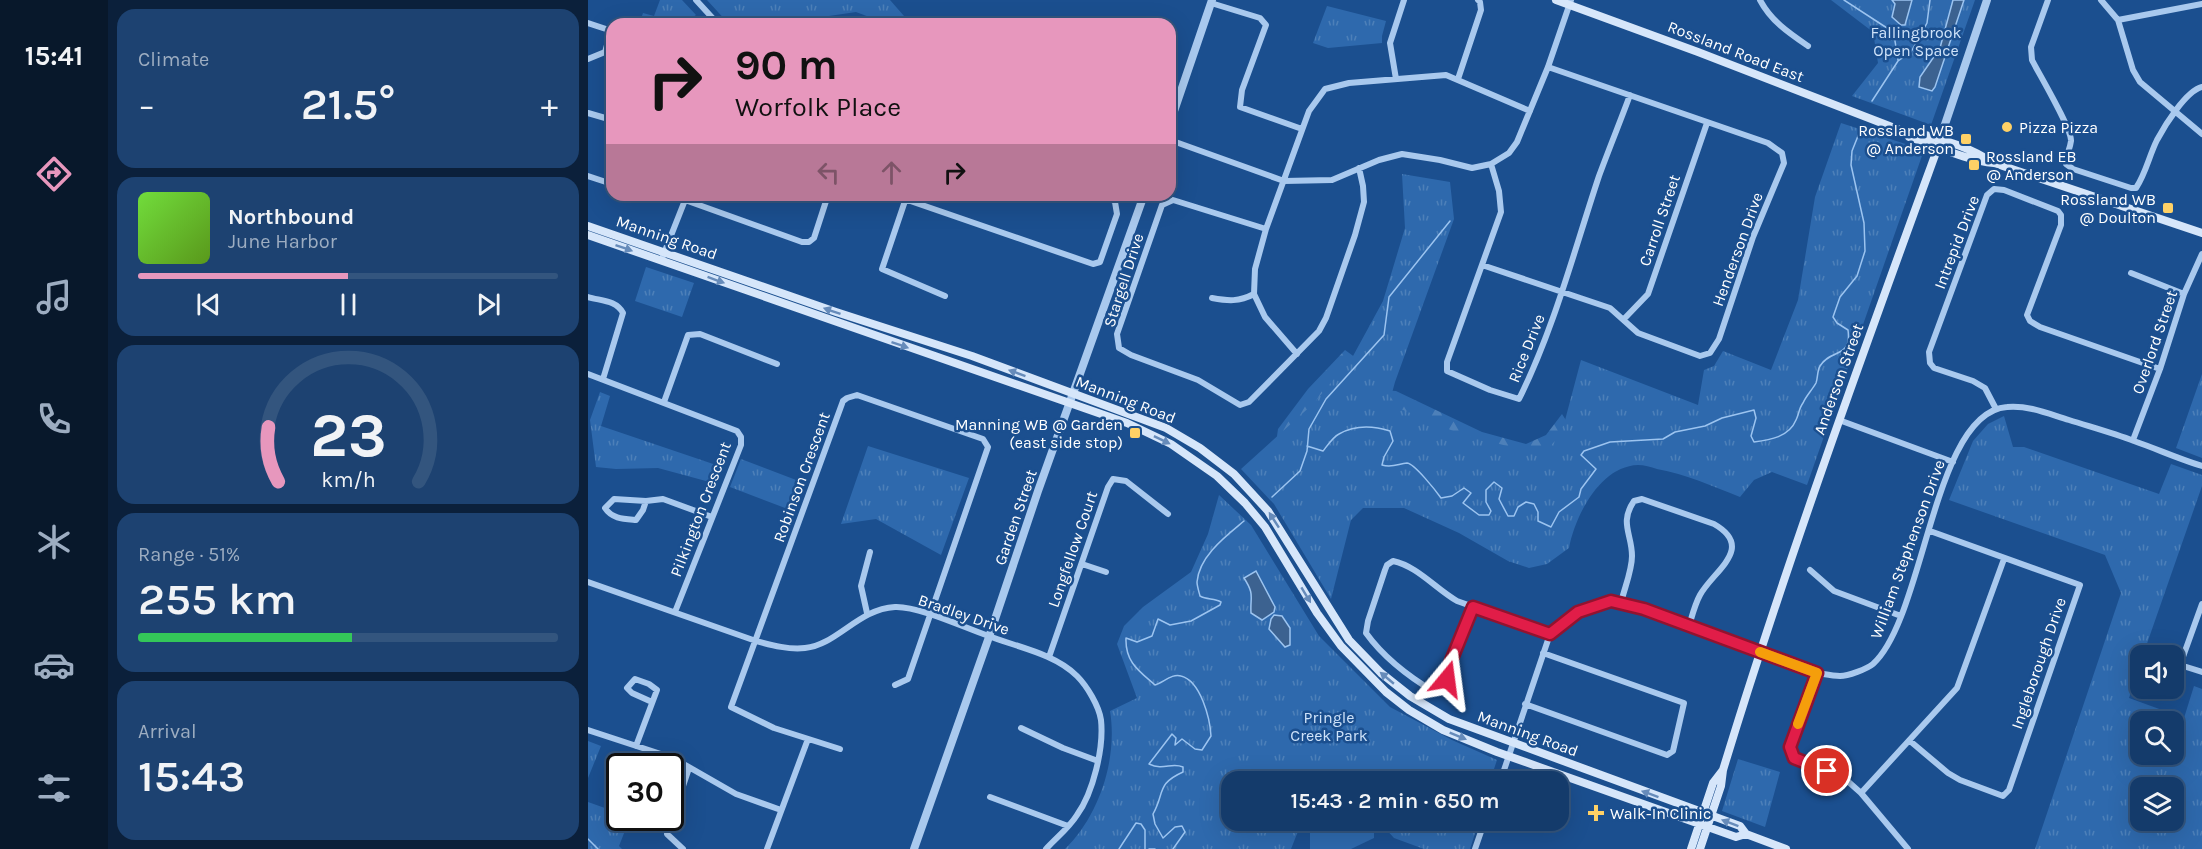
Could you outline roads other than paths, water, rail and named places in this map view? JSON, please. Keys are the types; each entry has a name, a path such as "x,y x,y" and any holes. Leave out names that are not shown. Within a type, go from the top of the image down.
{"main road":[{"name":"Rossland Road East","path":"1556,0 1570,2 1905,132 1910,136 1939,143 1979,162 1994,164 2202,233"},
{"name":"Anderson Street","path":"1691,849 1707,814 1713,783 1723,770 1760,652 1839,420 1939,143"},
{"name":"Manning Road","path":"588,226 836,312 972,356 1166,428 1200,448 1234,474 1268,511 1349,640 1381,673 1410,696 1449,719 1740,826 1746,834 1786,849"},
{"name":"Manning Road","path":"588,235 1127,423 1171,444 1217,476 1245,503 1265,527 1317,613 1341,646 1386,692 1409,710 1443,730 1509,756 1736,837 1746,834"},
{"name":"Anderson Street","path":"1700,849 1703,825"}],"street":[{"path":"696,0 712,18"},
{"path":"1396,79 1390,43 1404,0"},
{"path":"1458,80 1481,10 1478,0"},
{"path":"1760,0 1772,20 1808,46"},
{"name":"Anderson Street","path":"1939,143 1987,0"},
{"path":"2048,0 2031,47 2032,60 2072,139 2066,156 2066,164 2073,170 2136,188 2148,166 2157,140 2174,113 2194,89 2202,87"},
{"path":"2101,0 2118,20 2133,70 2140,82 2174,113 2202,134"},
{"path":"1176,105 1211,2 1260,18 1266,25 1242,90 1240,107 1302,129"},
{"path":"1176,142 1284,181 1332,180 1379,159 1402,154 1472,168 1491,164 1509,153 1517,142 1548,67 1570,2"},
{"path":"2118,20 2202,4"},
{"path":"588,23 606,29"},
{"path":"588,59 604,52 606,46"},
{"name":"Henderson Drive","path":"1482,265 1610,308 1638,333 1700,356 1710,353 1719,339 1753,237 1784,163 1782,153 1768,143 1548,67"},
{"path":"1296,354 1265,317 1254,294 1254,269 1266,229 1309,111 1325,89 1349,83 1446,75 1530,111"},
{"name":"Rice Drive","path":"1491,164 1499,191 1501,212 1447,362 1447,371 1490,390 1518,399 1532,372 1562,291 1600,174 1630,95"},
{"path":"588,114 606,118"},
{"name":"Carroll Street","path":"1624,319 1648,294 1707,123"},
{"name":"Stargell Drive","path":"1171,201 1162,205 1117,334 1119,348 1131,355 1198,380 1240,405 1249,402 1318,331 1326,318 1356,235 1364,202 1359,168"},
{"path":"588,176 606,182"},
{"name":"Intrepid Drive","path":"1996,409 1985,388 1973,381 1934,368 1930,363 1929,352 1987,195 1994,189 2004,190 2058,211 2061,215 2061,225 2027,315 2030,321 2040,327 2160,369"},
{"path":"661,261 684,201"},
{"path":"696,201 802,242 809,242 814,238 826,201"},
{"path":"905,201 882,269 945,296"},
{"path":"917,201 1094,264 1100,262 1117,214 1114,201"},
{"name":"Garden Street","path":"914,849 1068,403 1142,201"},
{"name":"Stargell Drive","path":"1176,201 1266,229"},
{"name":"Overlord Street","path":"2133,440 2160,369 2184,294 2202,254"},
{"path":"2131,273 2184,294"},
{"path":"1212,298 1226,301 1242,300 1254,294"},
{"path":"588,297 613,302 623,313 603,379"},
{"path":"664,402 688,334 700,334 777,364"},
{"name":"Pilkington Crescent","path":"588,374 737,431 741,437 741,445 675,612"},
{"name":"Robinson Crescent","path":"756,641 843,401 857,395 983,439 988,447 931,614"},
{"path":"1996,409 2031,408 2133,440 2202,466"},
{"name":"William Stephenson Drive","path":"1621,603 1644,609 1817,673 1842,676 1872,665 1890,644 1930,531 1940,494 1953,462 1972,427 1996,409"},
{"path":"1839,420 1953,462"},
{"name":"Longfellow Court","path":"1049,657 1108,487 1113,479 1126,481 1168,514"},
{"path":"646,501 636,520 616,518 605,508 614,499 646,501 663,499 712,517"},
{"path":"1504,771 1550,634 1578,612 1611,601 1621,603 1632,556 1626,525 1628,509 1634,501 1642,499 1714,524 1730,537 1732,549 1724,568 1708,583 1699,596 1689,626"},
{"name":"Ingleborough Drive","path":"1910,741 1948,773 1960,780 2003,796 2009,790 2079,585 2068,579 2004,559 1930,531"},
{"path":"867,614 861,586 870,552"},
{"path":"1861,793 1957,688 2004,559"},
{"path":"1473,607 1451,661 1447,679 1436,693 1419,683 1379,650 1366,633 1384,570 1393,561 1403,563 1444,594 1473,607 1550,634"},
{"path":"1082,564 1106,572"},
{"path":"1810,570 1834,591 1901,616"},
{"name":"Bradley Drive","path":"588,582 775,646 805,648 824,642 867,614 896,607 931,614 1049,657 1077,676 1091,696 1101,719 1098,761 1091,791 1077,816 1046,849"},
{"path":"2202,604 2180,665 2202,672"},
{"path":"895,684 908,679 931,614"},
{"path":"756,641 731,707 774,728 840,749"},
{"path":"1525,704 1640,744 1661,754 1667,755 1673,751 1684,703 1543,653"},
{"path":"1817,673 1790,747 1794,758 1843,777 1861,793 1908,849"},
{"path":"636,746 657,690 635,679 627,688 632,693 652,702"},
{"path":"1021,728 1063,748 1098,761"},
{"path":"588,730 673,758 736,794 781,810"},
{"path":"767,849 808,739"},
{"path":"683,849 667,834 689,768"},
{"path":"990,797 1068,826"},
{"path":"1475,849 1481,831"}],"waterway":[{"path":"1844,0 1887,28 1895,41 1898,60"},
{"path":"1872,101 1898,61 1911,52 1927,23 1930,0"},
{"path":"1307,446 1323,451 1337,435 1358,428 1371,427 1390,431 1393,441 1382,465 1410,464 1441,498 1452,496 1464,488 1471,493 1463,503 1479,515 1489,515 1491,511 1486,502 1486,490 1494,482 1502,488 1499,499 1508,516 1514,516 1518,507 1526,502 1534,504 1538,512 1538,521 1551,527 1559,512 1579,497 1581,489 1596,469 1581,455 1584,451 1610,442 1663,439 1675,432 1705,426 1722,418 1754,410 1756,418 1751,436 1754,442 1784,434 1793,426 1802,405 1816,383 1820,366 1847,345 1848,330 1837,323 1833,317 1840,297 1857,276 1865,251 1864,223 1851,165 1852,151 1860,131"},
{"path":"1272,497 1300,471 1307,451 1309,429 1326,399 1384,335 1389,297 1450,221"},
{"path":"1173,849 1185,832 1182,826 1175,827 1163,838 1155,824 1153,814 1165,785 1174,776 1183,772 1183,767 1175,765 1159,767 1149,764 1172,734 1176,738 1175,745 1182,739 1195,749 1202,750 1211,736 1209,720 1199,693 1188,679 1178,675 1155,685 1134,665 1128,654 1126,638 1137,642 1152,636 1158,619 1170,625 1191,621 1220,605 1221,602 1200,596 1197,582 1199,573 1214,547 1244,521"},
{"path":"1119,849 1136,823 1141,824 1145,830 1145,849"},
{"path":"588,839 598,849"},
{"path":"1149,849 1155,849"}],"place":[{"name":"Pizza Pizza","path":"2007,127"},
{"name":"Rossland WB @ Anderson","path":"1966,139"},
{"name":"Rossland EB @ Anderson","path":"1974,165"},
{"name":"Rossland WB @ Doulton","path":"2168,208"},
{"name":"Manning WB @ Garden (east side stop)","path":"1135,433"},
{"name":"Walk-In Clinic","path":"1596,813"}],"park label":[{"name":"Fallingbrook Open Space","path":"1916,41"},
{"name":"Pringle Creek Park","path":"1329,726"}]}
